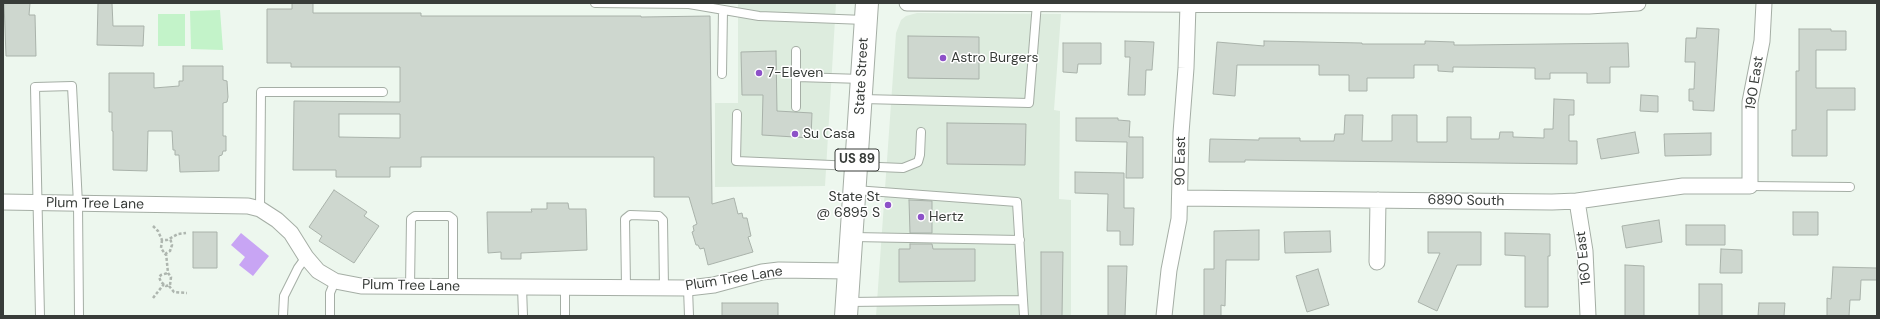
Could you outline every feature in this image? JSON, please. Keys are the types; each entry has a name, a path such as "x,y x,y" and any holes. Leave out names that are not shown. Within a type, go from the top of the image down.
{"main road":[{"name":"State Street","path":"847,309 866,11"}],"street":[{"path":"907,3 1188,6 1589,6 1638,3"},
{"name":"190 East","path":"1750,186 1750,102 1762,41 1764,3"},
{"name":"90 East","path":"1164,316 1164,298 1176,237 1180,198 1181,133 1187,52 1188,6"},
{"name":"6890 South","path":"1180,198 1577,201 1683,186 1750,186"},
{"path":"1377,262 1378,200"},
{"name":"160 East","path":"1577,201 1585,252 1588,316"},
{"name":"Plum Tree Lane","path":"3,202 248,206 260,209 277,220 291,234 306,257 318,271 335,282 361,286 688,288 714,285 762,272 779,270 849,272"}],"lane":[{"path":"596,3 689,4 759,16 866,11"},
{"path":"797,77 862,89 1029,103 1037,4"},
{"path":"722,74 723,10"},
{"path":"796,51 796,107"},
{"path":"40,316 35,87 72,86 78,204 79,316"},
{"path":"260,209 261,92 383,92"},
{"path":"737,114 736,161 903,168 918,162 920,155 921,132"},
{"path":"1750,186 1850,188"},
{"path":"855,190 1017,202 1024,316"},
{"path":"410,287 411,220 415,216 449,216 453,219 453,287"},
{"path":"626,287 626,217 660,216 664,220 664,288"},
{"path":"852,237 1020,240"},
{"path":"284,316 284,296 298,268 306,257"},
{"path":"330,316 330,294 335,282"},
{"path":"522,287 523,316"},
{"path":"564,316 565,288"},
{"path":"688,288 689,316"},
{"path":"847,309 1023,300"}],"path":[{"path":"153,226 162,240 161,248 166,254 168,273 171,277 169,286"},
{"path":"162,240 178,234 186,234"},
{"path":"166,254 172,245 170,238"},
{"path":"168,273 161,275 159,278 164,284 169,286 174,292 187,294"},
{"path":"153,298 164,284"}],"shaded area":[{"path":"738,3 836,3 825,186 715,187 715,103 738,103"},
{"path":"917,13 1061,14 1054,110 1060,111 1059,199 1071,200 1071,316 876,316 896,33 901,20 906,16"},
{"path":"241,233 269,256 253,276 239,265 245,257 231,245"}],"green space":[{"path":"220,10 223,50 191,49 190,11"},
{"path":"158,14 185,14 185,46 158,46"}],"building":[{"path":"4,3 30,3 29,15 35,15 36,56 6,56"},
{"path":"98,3 112,3 113,26 144,26 143,46 97,45"},
{"path":"292,3 313,3 313,13 421,13 421,16 710,16 712,204 734,198 738,214 742,213 743,218 747,218 751,236 748,237 753,252 708,265 704,248 700,249 698,245 696,245 692,232 694,231 693,226 697,224 689,197 654,197 654,157 421,157 421,167 390,167 390,177 336,177 336,170 293,170 294,101 400,102 400,67 291,67 291,63 267,63 267,9 292,9","holes":["339,114 400,114 400,138 339,137"]},
{"path":"1697,28 1719,29 1714,111 1693,110 1693,101 1689,101 1689,89 1694,89 1695,62 1685,62 1686,38 1696,38"},
{"path":"1799,29 1831,29 1831,31 1846,31 1846,50 1816,50 1816,88 1855,88 1855,110 1827,110 1827,156 1792,156 1792,130 1796,130 1796,71 1799,71"},
{"name":"Astro Burgers","path":"908,36 979,37 979,79 908,78"},
{"path":"1125,41 1154,42 1152,70 1146,70 1145,95 1128,95 1130,57 1125,57"},
{"path":"1264,41 1425,44 1425,41 1454,42 1454,45 1628,43 1629,67 1610,67 1610,83 1587,83 1587,73 1550,73 1550,79 1535,79 1535,68 1453,67 1453,72 1438,71 1438,65 1414,65 1414,78 1367,78 1367,91 1349,91 1349,75 1319,75 1319,65 1237,65 1235,96 1213,94 1217,42 1264,46"},
{"path":"1063,43 1101,43 1101,64 1078,64 1077,73 1063,72"},
{"path":"776,51 777,111 812,113 811,138 762,135 763,95 742,95 741,52"},
{"path":"183,66 223,66 223,80 227,81 228,97 227,102 223,103 223,136 226,136 226,151 223,151 222,155 219,156 219,171 180,172 179,155 175,155 175,150 173,150 172,131 148,131 147,171 113,170 112,112 109,112 109,73 154,73 154,88 179,86 179,81 183,81"},
{"path":"1641,95 1658,96 1658,112 1640,111"},
{"path":"1554,99 1574,100 1574,115 1569,115 1569,141 1577,141 1577,164 1245,160 1245,162 1209,162 1210,139 1259,140 1259,138 1300,138 1300,141 1334,141 1335,134 1344,134 1345,115 1363,115 1362,141 1392,141 1392,115 1417,115 1417,142 1447,142 1447,117 1471,117 1471,139 1499,139 1500,132 1513,132 1513,137 1544,138 1544,129 1553,129"},
{"path":"1076,118 1118,118 1118,120 1130,121 1129,137 1143,137 1143,178 1126,178 1127,142 1076,141"},
{"path":"947,123 1026,124 1025,165 947,164"},
{"path":"1635,132 1639,153 1601,159 1597,139"},
{"path":"1711,133 1711,155 1665,156 1664,134"},
{"path":"1075,172 1124,173 1124,208 1134,208 1133,245 1120,245 1120,231 1107,231 1108,194 1075,193"},
{"path":"334,190 367,212 364,216 379,226 354,263 319,241 322,236 309,227"},
{"name":"Hertz","path":"909,200 932,201 932,233 910,233"},
{"path":"547,203 568,203 569,209 586,209 587,250 521,253 521,259 501,259 501,252 488,253 487,212 532,212 531,209 547,209"},
{"path":"1793,212 1818,212 1818,235 1793,235"},
{"path":"1659,220 1662,242 1626,248 1622,226"},
{"path":"1686,225 1725,225 1725,245 1686,245"},
{"path":"1259,230 1259,260 1226,260 1225,306 1221,305 1221,316 1204,316 1204,269 1214,269 1214,231"},
{"path":"1330,231 1331,252 1285,253 1284,232"},
{"path":"193,232 217,232 217,268 193,268"},
{"path":"1428,232 1481,232 1481,265 1457,265 1437,311 1418,302 1440,253 1428,253"},
{"path":"1505,233 1550,234 1550,256 1548,256 1548,307 1525,307 1525,256 1505,255"},
{"path":"910,244 932,244 933,249 975,249 975,281 899,282 899,249 910,249"},
{"path":"1721,249 1742,250 1742,273 1720,273"},
{"path":"1041,252 1063,252 1062,316 1041,316"},
{"path":"1625,265 1644,266 1644,316 1625,316"},
{"path":"1108,266 1127,266 1125,316 1108,316"},
{"path":"1833,267 1877,268 1877,280 1861,280 1860,300 1850,300 1849,316 1827,316 1827,298 1831,299"},
{"path":"1318,269 1329,305 1307,312 1296,276"},
{"path":"1699,284 1722,284 1722,316 1699,316"},
{"path":"722,303 778,303 778,316 722,316"},
{"path":"1759,303 1785,303 1784,316 1758,316"}],"place":[{"name":"Astro Burgers","path":"943,58"},
{"name":"7-Eleven","path":"759,73"},
{"name":"Su Casa","path":"795,134"},
{"name":"State St @ 6895 S","path":"888,205"},
{"name":"Hertz","path":"921,217"}]}
